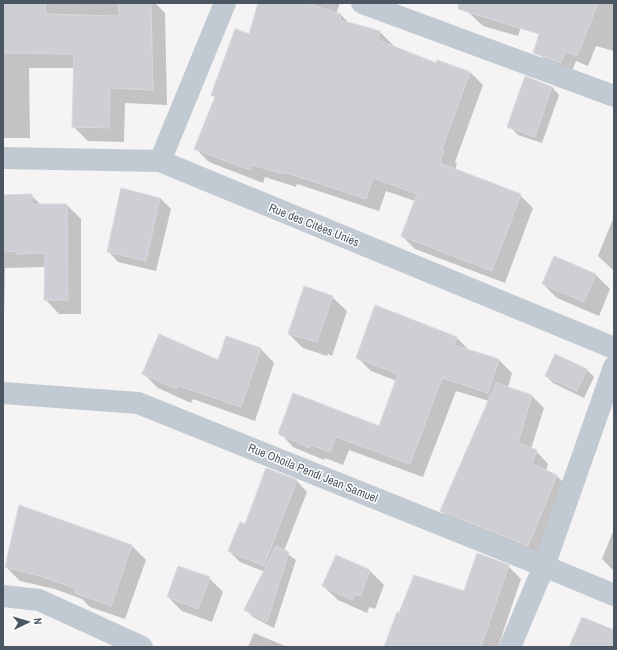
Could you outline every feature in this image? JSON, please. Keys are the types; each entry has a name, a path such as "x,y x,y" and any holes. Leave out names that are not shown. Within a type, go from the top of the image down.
{"street":[{"path":"160,161 225,3"},
{"path":"362,3 614,96"},
{"name":"Rue des Citées Unies","path":"3,158 160,161 614,348"},
{"path":"510,647 544,566 614,366"},
{"name":"Rue Ohoila Pendi Jean Samuel","path":"3,393 138,403 614,595"},
{"path":"3,596 39,600 142,647"}],"building":[{"path":"3,3 46,3 45,14 119,16 118,3 151,3 153,90 110,88 109,128 72,127 74,54 3,53"},
{"path":"258,3 306,3 341,14 340,20 380,31 378,40 436,63 437,60 470,72 442,149 444,150 440,163 521,194 492,271 401,236 417,194 373,178 366,199 284,172 283,174 252,165 250,170 194,149 215,97 211,95 235,29 249,34"},
{"path":"459,3 598,3 577,56 565,51 561,63 533,53 539,34 458,9"},
{"path":"525,76 552,87 535,137 507,127"},
{"path":"121,188 160,198 146,261 107,252"},
{"path":"32,194 32,204 67,204 68,300 44,300 45,253 16,254 16,251 3,252 3,195"},
{"path":"554,256 596,274 584,302 542,284"},
{"path":"304,286 333,296 317,342 288,334"},
{"path":"375,305 457,337 454,345 499,359 488,393 442,378 410,464 336,437 330,452 311,445 310,448 278,434 293,393 379,426 398,374 356,358"},
{"path":"159,334 218,360 226,336 261,348 241,407 179,386 177,389 142,374"},
{"path":"555,354 587,369 577,391 545,376"},
{"path":"496,383 532,395 518,443 537,450 532,464 557,475 528,546 440,511"},
{"path":"266,468 297,480 264,566 228,551 240,522 245,524"},
{"path":"19,505 132,545 111,606 75,593 77,589 40,576 5,567"},
{"path":"276,546 289,552 267,622 244,610"},
{"path":"477,553 509,565 481,647 384,647 397,612 399,613 414,575 464,591"},
{"path":"336,555 370,570 361,596 355,594 352,600 322,586"},
{"path":"178,566 210,577 198,609 167,597"},
{"path":"582,617 614,630 614,647 569,647"}]}
